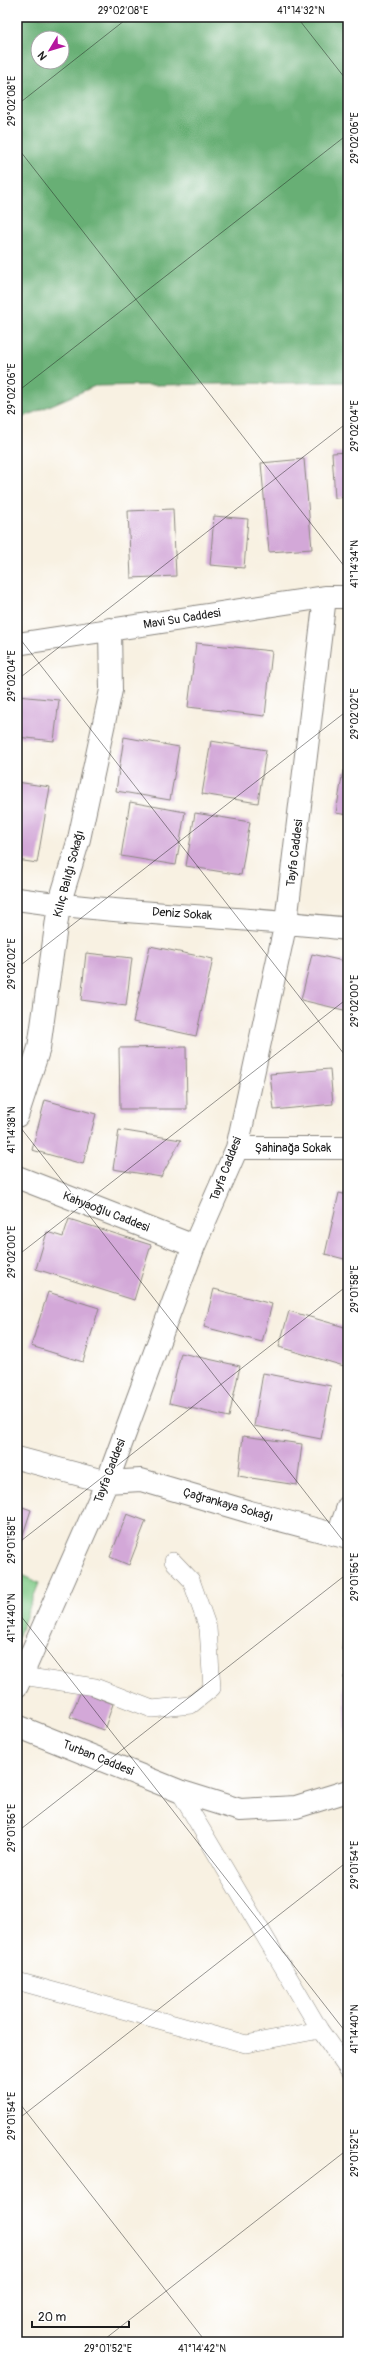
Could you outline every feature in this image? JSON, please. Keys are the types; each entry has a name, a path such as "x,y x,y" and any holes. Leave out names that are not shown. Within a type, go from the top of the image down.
{"street":[{"name":"Mavi Su Caddesi","path":"17,644 325,597 348,597"},
{"name":"Tayfa Caddesi","path":"19,1681 107,1482 194,1246 237,1148 286,922 325,597"},
{"name":"Kılıç Balığı Sokağı","path":"17,1116 39,1048 59,905 79,839 111,690 110,630"},
{"name":"Deniz Sokak","path":"17,899 59,905 286,922 348,929"},
{"name":"Şahinağa Sokak","path":"237,1148 348,1148"},
{"name":"Kahyaoğlu Caddesi","path":"17,1177 194,1246"},
{"name":"Çağrankaya Sokağı","path":"17,1458 107,1482 141,1480 343,1536"},
{"path":"343,1536 348,1507"},
{"name":"Turban Caddesi","path":"17,1726 179,1791 240,1810 296,1807 348,1791"}],"lane":[{"path":"19,1681 95,1687 152,1709 191,1705 212,1688 208,1628 191,1580 173,1561"},
{"path":"179,1791 320,2030 348,2070"},
{"path":"17,1981 246,2044 320,2030"}],"green space":[{"path":"17,17 348,17 348,382 95,386 17,420"},
{"path":"17,1573 39,1583 17,1640"}],"building":[{"path":"348,452 348,497 335,498 332,453"},
{"path":"304,459 312,549 269,552 261,463"},
{"path":"173,509 176,576 131,578 128,511"},
{"path":"214,516 248,519 244,568 210,565"},
{"path":"196,643 272,651 265,716 188,707"},
{"path":"17,696 59,700 54,741 17,737"},
{"path":"124,737 179,747 170,800 116,791"},
{"path":"211,741 266,750 258,803 202,794"},
{"path":"343,771 348,772 348,815 336,813"},
{"path":"17,782 50,787 37,863 17,860"},
{"path":"130,802 185,812 176,865 121,856"},
{"path":"195,813 250,822 241,875 186,866"},
{"path":"150,946 213,959 196,1036 133,1022"},
{"path":"86,953 132,958 126,1006 81,1000"},
{"path":"312,954 348,962 348,1011 301,1000"},
{"path":"186,1047 187,1109 120,1109 119,1048"},
{"path":"330,1069 333,1104 274,1110 270,1074"},
{"path":"45,1100 96,1114 83,1164 32,1150"},
{"path":"119,1130 181,1140 161,1177 113,1169"},
{"path":"339,1193 348,1195 348,1260 325,1254"},
{"path":"69,1219 151,1245 134,1300 36,1269 47,1232 63,1237"},
{"path":"214,1289 272,1304 262,1342 204,1327"},
{"path":"48,1292 99,1308 83,1362 31,1346"},
{"path":"289,1311 348,1328 348,1353 344,1366 279,1347"},
{"path":"181,1353 240,1366 229,1417 169,1403"},
{"path":"263,1373 331,1386 321,1439 254,1426"},
{"path":"243,1436 302,1444 297,1485 238,1476"},
{"path":"17,1505 31,1510 17,1553"},
{"path":"127,1514 146,1521 129,1565 110,1557"},
{"path":"345,1588 348,1588 348,1650 342,1650"},
{"path":"344,1676 348,1676 348,1735 346,1735"},
{"path":"81,1691 113,1704 104,1730 70,1717"}]}
